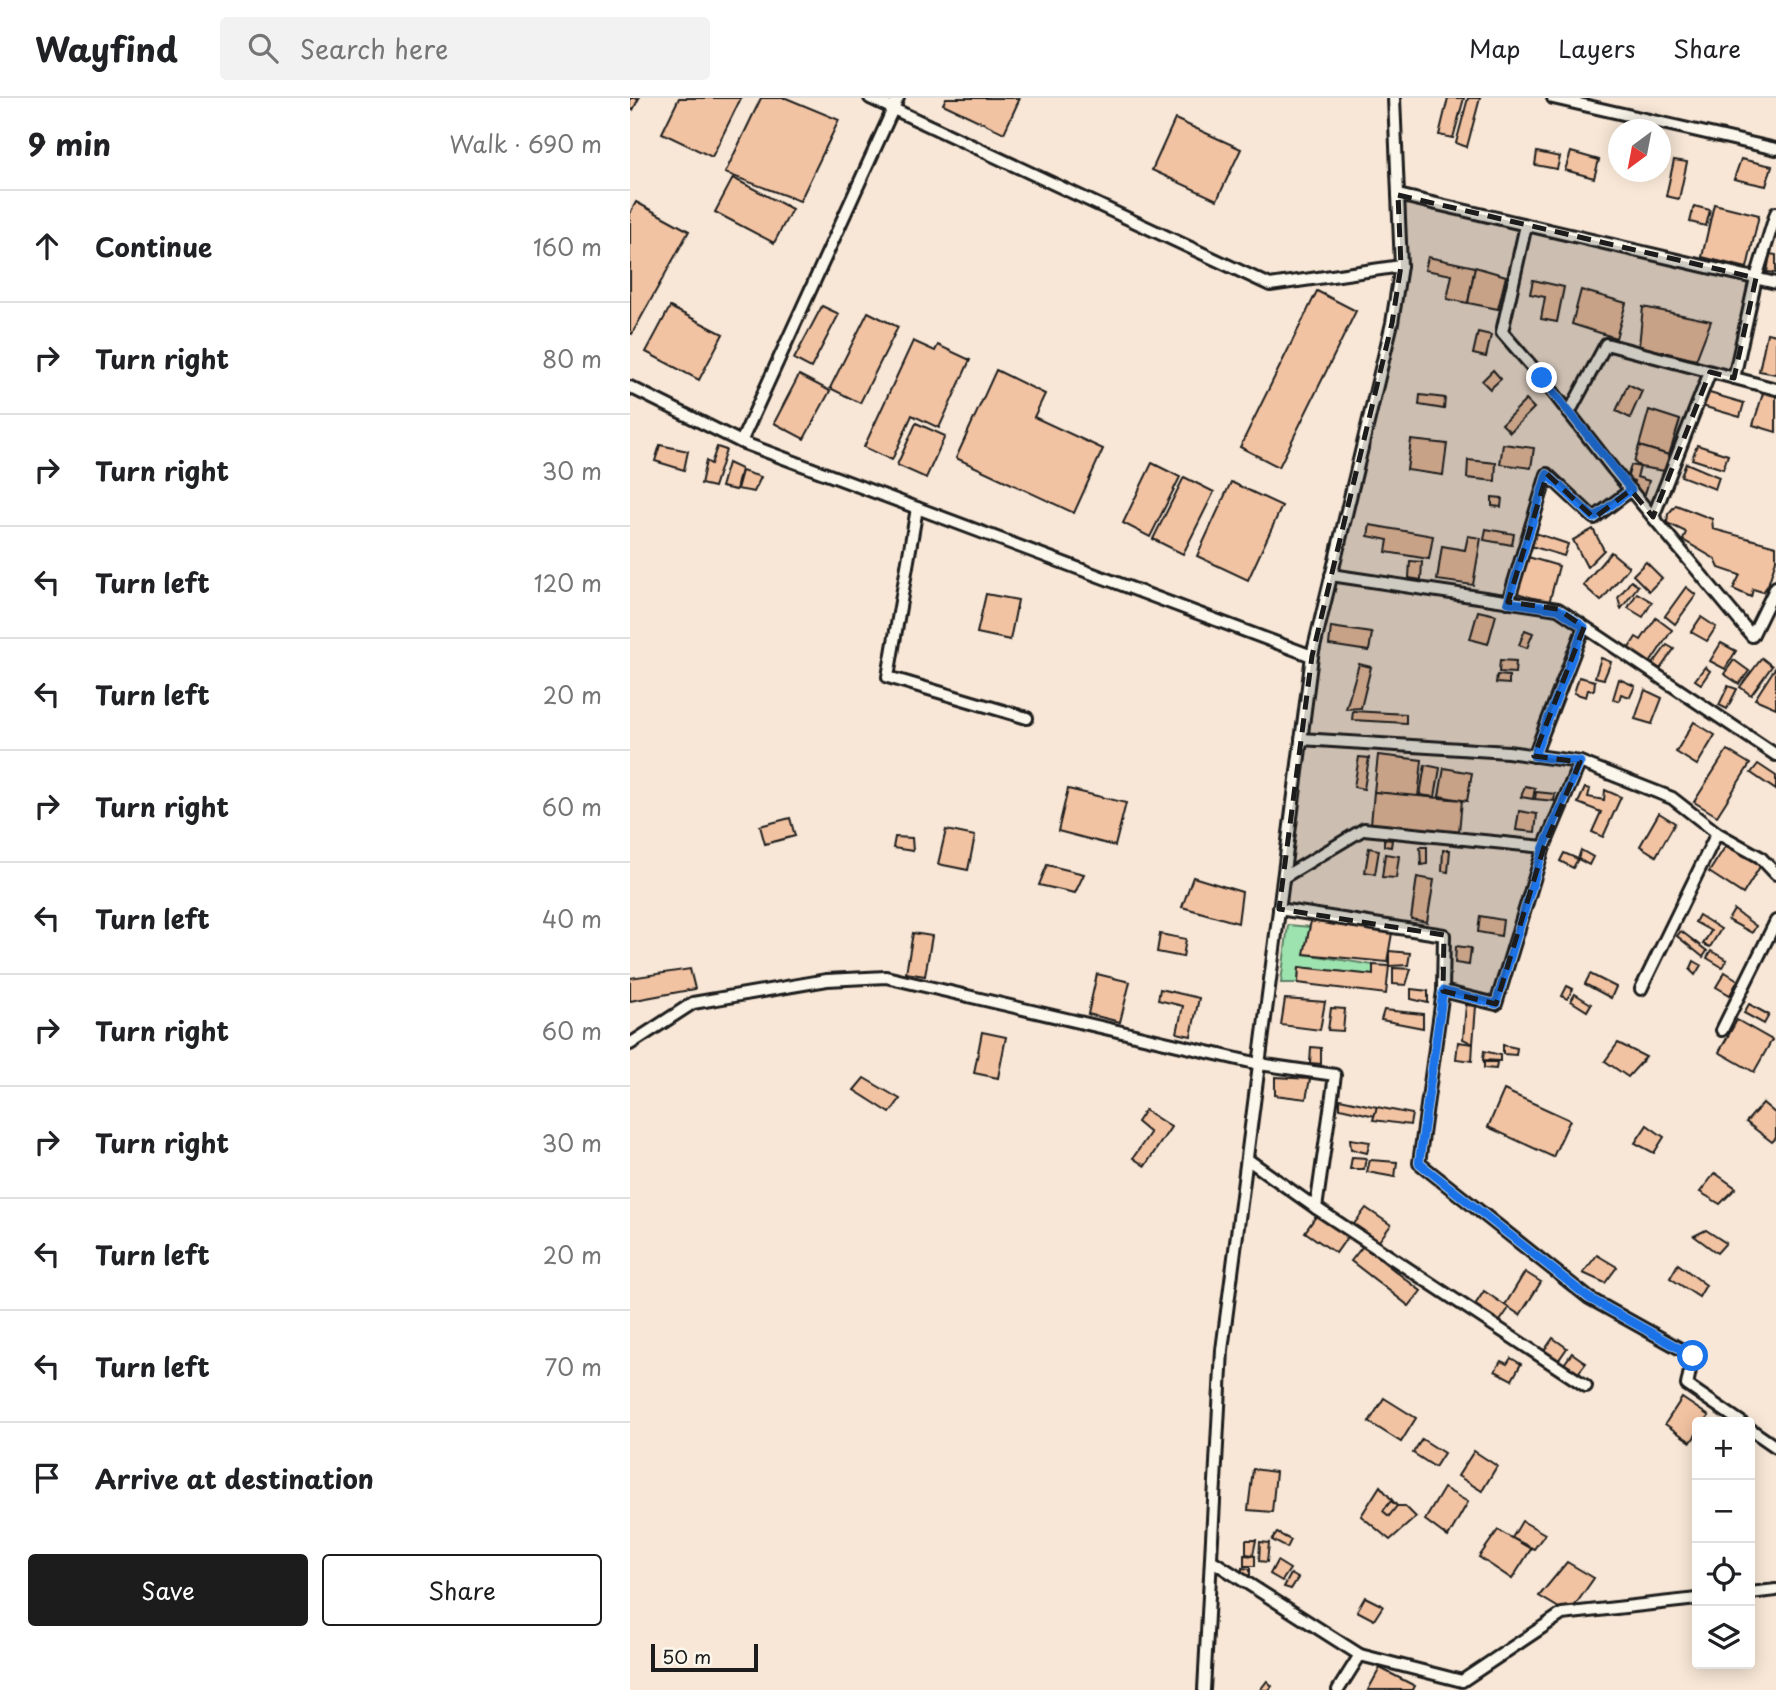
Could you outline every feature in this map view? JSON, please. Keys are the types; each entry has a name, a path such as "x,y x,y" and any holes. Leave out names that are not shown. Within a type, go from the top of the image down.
{"street":[{"path":"870,98 895,103 1270,285 1401,266"},
{"path":"1204,1690 1222,1350 1312,656 1392,323 1401,266 1394,98"},
{"path":"1553,98 1776,149"},
{"path":"741,442 895,103"},
{"path":"1398,195 1776,283"},
{"path":"1734,378 1756,278 1776,213"},
{"path":"1526,225 1502,332 1752,636 1776,587"},
{"path":"1569,413 1606,344 1776,389"},
{"path":"1653,517 1710,372"},
{"path":"630,387 741,442 1312,656"},
{"path":"1508,602 1547,474 1594,518 1631,490"},
{"path":"917,508 888,677 1027,718"},
{"path":"1331,575 1558,609 1776,755"},
{"path":"1534,756 1584,627"},
{"path":"1301,739 1508,752 1580,762 1672,798 1717,834 1760,857 1776,874"},
{"path":"1443,991 1496,1004 1544,847 1580,762"},
{"path":"1283,877 1364,829 1544,847"},
{"path":"1641,989 1717,834"},
{"path":"1279,909 1444,935 1443,991 1419,1163 1589,1298 1693,1356 1687,1385 1734,1417"},
{"path":"1722,1030 1776,921"},
{"path":"630,1044 693,1003 827,980 886,977 1259,1064 1335,1075 1316,1208"},
{"path":"1247,1159 1316,1208 1586,1386"},
{"path":"1755,1432 1776,1447"},
{"path":"1211,1560 1360,1655 1459,1686 1562,1615 1692,1600"},
{"path":"1755,1592 1776,1590"},
{"path":"1338,1690 1360,1655"}],"highlighted area":[{"path":"1398,195 1756,278 1734,378 1710,372 1653,517 1631,490 1594,518 1547,474 1508,602 1558,609 1584,627 1534,756 1580,762 1544,847 1496,1004 1443,991 1444,935 1279,909 1312,656 1392,323 1401,266"}],"green space":[{"path":"1288,925 1310,927 1305,954 1373,965 1373,975 1299,967 1298,983 1281,983"}],"building":[{"path":"630,98 639,98 633,110 630,109"},
{"path":"679,98 741,98 712,157 662,133"},
{"path":"761,98 786,98 839,120 800,201 725,173"},
{"path":"946,98 1020,98 1004,133 943,104"},
{"path":"1448,98 1464,98 1453,138 1439,135"},
{"path":"1468,98 1480,98 1467,147 1456,143"},
{"path":"1175,119 1241,149 1217,200 1152,170"},
{"path":"1537,152 1560,157 1557,169 1535,165"},
{"path":"1571,152 1599,160 1594,178 1565,170"},
{"path":"1741,159 1772,166 1766,186 1734,179"},
{"path":"1674,160 1687,162 1679,199 1666,196"},
{"path":"733,178 792,209 774,243 715,212"},
{"path":"636,202 689,231 632,334 630,213"},
{"path":"1714,204 1759,215 1747,268 1702,257"},
{"path":"1694,206 1710,210 1706,226 1690,222"},
{"path":"1770,254 1776,255 1776,273 1767,272"},
{"path":"1428,257 1475,267 1468,303 1447,299 1452,275 1425,270"},
{"path":"1475,267 1506,276 1498,309 1468,303"},
{"path":"1533,280 1564,287 1557,322 1541,319 1545,297 1530,294"},
{"path":"1581,290 1626,303 1616,338 1572,324"},
{"path":"1317,291 1356,311 1279,467 1240,447"},
{"path":"822,306 839,314 811,368 794,359"},
{"path":"670,307 723,334 699,380 646,352"},
{"path":"1643,307 1711,321 1696,360 1639,346"},
{"path":"868,312 898,327 860,403 830,388"},
{"path":"1478,332 1491,335 1486,357 1473,354"},
{"path":"1767,333 1776,335 1776,374 1759,371"},
{"path":"913,341 935,351 938,345 970,360 939,428 912,415 892,460 864,447"},
{"path":"996,370 1045,394 1034,417 1103,449 1074,513 956,458"},
{"path":"1493,370 1501,379 1490,389 1482,381"},
{"path":"799,375 830,391 804,439 774,423"},
{"path":"1628,384 1642,391 1630,418 1616,411"},
{"path":"1765,387 1776,391 1776,432 1753,425"},
{"path":"1706,392 1744,403 1740,417 1702,406"},
{"path":"1420,395 1445,398 1444,409 1419,405"},
{"path":"1526,400 1534,408 1510,432 1502,424"},
{"path":"1649,410 1680,420 1669,455 1639,446"},
{"path":"916,423 945,436 926,478 897,465"},
{"path":"1411,440 1447,444 1443,475 1407,470"},
{"path":"1503,444 1534,448 1531,468 1500,464"},
{"path":"660,445 688,451 684,470 655,461"},
{"path":"1697,445 1728,455 1723,469 1692,459"},
{"path":"1639,446 1669,455 1665,471 1640,467 1634,462"},
{"path":"717,447 726,450 714,487 701,484 706,461 711,464"},
{"path":"1468,460 1496,463 1495,481 1467,478"},
{"path":"728,463 741,469 736,490 721,487"},
{"path":"1152,463 1180,477 1150,537 1123,523"},
{"path":"1686,463 1719,477 1715,489 1681,476"},
{"path":"1631,465 1640,467 1637,477 1649,481 1645,494 1631,490 1634,481 1627,479"},
{"path":"742,471 761,477 754,492 737,489"},
{"path":"1184,477 1214,492 1183,554 1153,539"},
{"path":"1231,482 1282,506 1248,580 1197,556"},
{"path":"1492,497 1502,498 1501,507 1492,506"},
{"path":"1676,505 1712,519 1713,529 1776,546 1776,560 1763,592 1753,589 1751,597 1733,589 1740,575 1719,568 1715,559 1683,540 1686,532 1667,523 1668,514"},
{"path":"1370,525 1433,536 1429,559 1386,552 1388,540 1368,536"},
{"path":"1486,529 1514,534 1512,545 1484,540"},
{"path":"1593,529 1604,550 1587,567 1573,540"},
{"path":"1535,533 1568,544 1564,556 1531,546"},
{"path":"1468,536 1481,538 1473,585 1437,580 1442,546 1465,550"},
{"path":"1611,552 1629,567 1601,601 1583,585"},
{"path":"1528,557 1559,566 1549,603 1517,593"},
{"path":"1410,561 1422,562 1421,580 1409,578"},
{"path":"1646,562 1662,578 1649,591 1633,575"},
{"path":"1631,581 1638,586 1621,609 1618,598"},
{"path":"1686,587 1696,595 1675,624 1665,616"},
{"path":"1637,593 1652,602 1643,617 1628,608"},
{"path":"986,594 1018,600 1010,640 977,633"},
{"path":"1478,611 1496,615 1488,644 1470,639"},
{"path":"1701,617 1716,627 1707,641 1691,632"},
{"path":"1656,618 1672,630 1648,666 1627,651 1636,637 1641,640"},
{"path":"1331,627 1372,633 1369,651 1329,645"},
{"path":"1525,630 1533,633 1527,648 1519,645"},
{"path":"1721,643 1736,651 1725,669 1710,661"},
{"path":"1667,645 1674,649 1660,669 1653,664"},
{"path":"1601,658 1611,662 1604,679 1595,677"},
{"path":"1762,658 1772,666 1751,695 1740,687"},
{"path":"1500,660 1516,661 1515,673 1499,672"},
{"path":"1734,660 1749,671 1739,684 1724,674"},
{"path":"1359,664 1371,667 1361,708 1346,709"},
{"path":"1705,667 1710,671 1701,684 1695,680"},
{"path":"1776,669 1776,708 1755,699"},
{"path":"1497,675 1509,676 1509,684 1496,683"},
{"path":"1579,677 1595,681 1594,690 1588,690 1586,697 1574,693"},
{"path":"1619,679 1635,686 1630,697 1621,694 1619,701 1613,699"},
{"path":"1728,686 1737,689 1727,709 1719,705"},
{"path":"1645,690 1662,698 1652,724 1635,719"},
{"path":"1353,711 1406,714 1406,723 1352,720"},
{"path":"1694,722 1715,735 1697,765 1676,752"},
{"path":"1727,750 1750,764 1717,816 1694,802"},
{"path":"1378,755 1422,760 1418,797 1374,792"},
{"path":"1359,757 1369,758 1364,789 1354,787"},
{"path":"1758,764 1776,776 1776,790 1751,773"},
{"path":"1425,765 1440,768 1435,797 1420,795"},
{"path":"1444,768 1472,773 1467,801 1439,796"},
{"path":"1525,786 1535,788 1533,799 1521,797"},
{"path":"1585,788 1590,789 1588,797 1604,800 1605,790 1621,797 1603,837 1592,832 1601,812 1578,803"},
{"path":"1068,789 1126,803 1115,846 1058,831"},
{"path":"1374,792 1462,800 1459,832 1371,824"},
{"path":"1536,792 1555,794 1554,801 1535,799"},
{"path":"1519,811 1537,814 1535,832 1516,830"},
{"path":"1659,813 1675,823 1656,856 1640,846"},
{"path":"790,818 795,836 765,844 760,826"},
{"path":"946,830 975,836 968,870 938,864"},
{"path":"895,837 912,838 913,851 893,848"},
{"path":"1384,839 1392,840 1391,847 1384,846"},
{"path":"1727,844 1761,865 1743,894 1709,872"},
{"path":"1420,847 1427,847 1427,864 1421,865"},
{"path":"1369,848 1379,850 1375,874 1365,872"},
{"path":"1443,850 1450,850 1448,872 1442,871"},
{"path":"1581,850 1593,857 1589,865 1578,859"},
{"path":"1564,853 1578,859 1573,868 1560,861"},
{"path":"1385,854 1399,856 1396,878 1382,877"},
{"path":"1047,865 1084,874 1075,893 1039,885"},
{"path":"1193,877 1242,892 1238,923 1182,907"},
{"path":"1417,877 1434,880 1427,922 1411,919"},
{"path":"1734,910 1756,926 1752,933 1728,920"},
{"path":"1699,915 1721,929 1710,947 1703,944 1711,931 1695,922"},
{"path":"1480,916 1503,920 1501,936 1478,932"},
{"path":"1311,921 1392,933 1387,962 1304,954"},
{"path":"1681,931 1707,951 1703,957 1677,936"},
{"path":"913,933 932,936 925,976 906,973"},
{"path":"1160,934 1186,939 1183,957 1157,952"},
{"path":"1456,946 1471,948 1469,965 1455,963"},
{"path":"1389,951 1410,953 1408,965 1389,966"},
{"path":"1711,951 1727,960 1722,967 1707,958"},
{"path":"1694,961 1701,965 1695,975 1690,970"},
{"path":"1373,965 1389,966 1386,994 1298,983 1299,967 1373,975"},
{"path":"1393,968 1411,969 1406,985 1393,984"},
{"path":"690,969 695,989 630,1001 630,978"},
{"path":"1725,972 1738,980 1730,995 1716,987"},
{"path":"1097,974 1130,982 1120,1022 1088,1014"},
{"path":"1590,974 1616,987 1611,998 1585,984"},
{"path":"1567,986 1573,989 1567,999 1562,996"},
{"path":"1160,989 1199,998 1191,1036 1177,1033 1183,1006 1158,1000"},
{"path":"1411,989 1428,991 1428,1003 1411,999"},
{"path":"1575,994 1591,1004 1587,1011 1571,1001"},
{"path":"1285,999 1325,1002 1320,1030 1281,1025"},
{"path":"1749,1004 1769,1015 1764,1024 1744,1013"},
{"path":"1466,1005 1476,1006 1473,1044 1463,1039"},
{"path":"1331,1008 1345,1009 1343,1031 1328,1030"},
{"path":"1384,1010 1423,1014 1423,1028 1381,1020"},
{"path":"1737,1020 1772,1040 1754,1072 1719,1052"},
{"path":"982,1032 1006,1037 998,1078 974,1073"},
{"path":"1458,1042 1473,1044 1472,1061 1456,1059"},
{"path":"1618,1043 1646,1057 1628,1077 1605,1061"},
{"path":"1503,1045 1517,1048 1516,1055 1503,1054"},
{"path":"1311,1047 1321,1048 1321,1064 1310,1063"},
{"path":"1484,1051 1500,1055 1500,1061 1483,1060"},
{"path":"1484,1062 1497,1062 1496,1069 1484,1068"},
{"path":"1275,1077 1310,1079 1306,1099 1275,1095"},
{"path":"864,1078 900,1099 890,1113 854,1090"},
{"path":"1504,1090 1570,1120 1553,1157 1488,1127"},
{"path":"1340,1099 1377,1107 1375,1116 1340,1108"},
{"path":"1763,1103 1776,1114 1776,1138 1772,1142 1746,1122"},
{"path":"1377,1107 1412,1114 1410,1125 1373,1120"},
{"path":"1145,1110 1171,1127 1145,1166 1133,1158 1150,1133 1137,1122"},
{"path":"1647,1125 1664,1137 1654,1153 1635,1143"},
{"path":"1350,1139 1370,1142 1367,1153 1351,1149"},
{"path":"1352,1157 1366,1158 1364,1169 1350,1169"},
{"path":"1370,1160 1397,1162 1395,1177 1367,1172"},
{"path":"1715,1173 1736,1188 1720,1204 1700,1192"},
{"path":"1366,1208 1391,1225 1379,1241 1354,1224"},
{"path":"1317,1215 1348,1236 1336,1253 1305,1232"},
{"path":"1706,1230 1726,1243 1717,1253 1694,1236"},
{"path":"1363,1246 1421,1291 1409,1306 1351,1261"},
{"path":"1597,1255 1617,1267 1605,1283 1583,1273"},
{"path":"1678,1264 1706,1285 1699,1297 1670,1278"},
{"path":"1525,1272 1541,1282 1520,1315 1505,1305"},
{"path":"1484,1291 1509,1308 1498,1324 1473,1308"},
{"path":"1553,1338 1567,1348 1558,1361 1544,1351"},
{"path":"1572,1353 1586,1363 1575,1377 1562,1367"},
{"path":"1511,1358 1521,1364 1512,1380 1495,1371 1501,1361 1507,1364"},
{"path":"1384,1398 1416,1418 1401,1442 1369,1422"},
{"path":"1682,1398 1709,1416 1692,1417 1691,1442 1665,1424"},
{"path":"1422,1439 1444,1453 1435,1467 1413,1453"},
{"path":"1474,1451 1497,1466 1482,1491 1458,1476"},
{"path":"1253,1469 1276,1472 1272,1512 1248,1510"},
{"path":"1380,1486 1397,1506 1405,1506 1416,1517 1390,1540 1361,1516"},
{"path":"1444,1488 1468,1502 1448,1537 1425,1520"},
{"path":"1391,1501 1397,1506 1389,1516 1383,1511"},
{"path":"1522,1521 1545,1534 1534,1549 1512,1538"},
{"path":"1498,1530 1531,1549 1512,1579 1479,1557"},
{"path":"1277,1533 1291,1540 1287,1548 1272,1540"},
{"path":"1246,1540 1256,1540 1253,1555 1246,1554"},
{"path":"1260,1542 1269,1543 1267,1562 1259,1561"},
{"path":"1244,1555 1255,1556 1255,1566 1244,1566"},
{"path":"1277,1561 1290,1569 1282,1581 1270,1574"},
{"path":"1567,1562 1594,1578 1569,1614 1539,1596"},
{"path":"1242,1568 1250,1569 1250,1576 1242,1575"},
{"path":"1291,1574 1298,1578 1291,1589 1284,1587"},
{"path":"1365,1597 1383,1606 1374,1620 1357,1611"},
{"path":"1380,1668 1415,1686 1413,1690 1368,1690"},
{"path":"1267,1681 1272,1686 1269,1690 1260,1690"}],"route":[{"path":"1542,378 1631,490 1594,518 1547,474 1508,602 1558,609 1584,627 1534,756 1580,762 1544,847 1496,1004 1443,991 1419,1163 1589,1298 1693,1356"}]}
